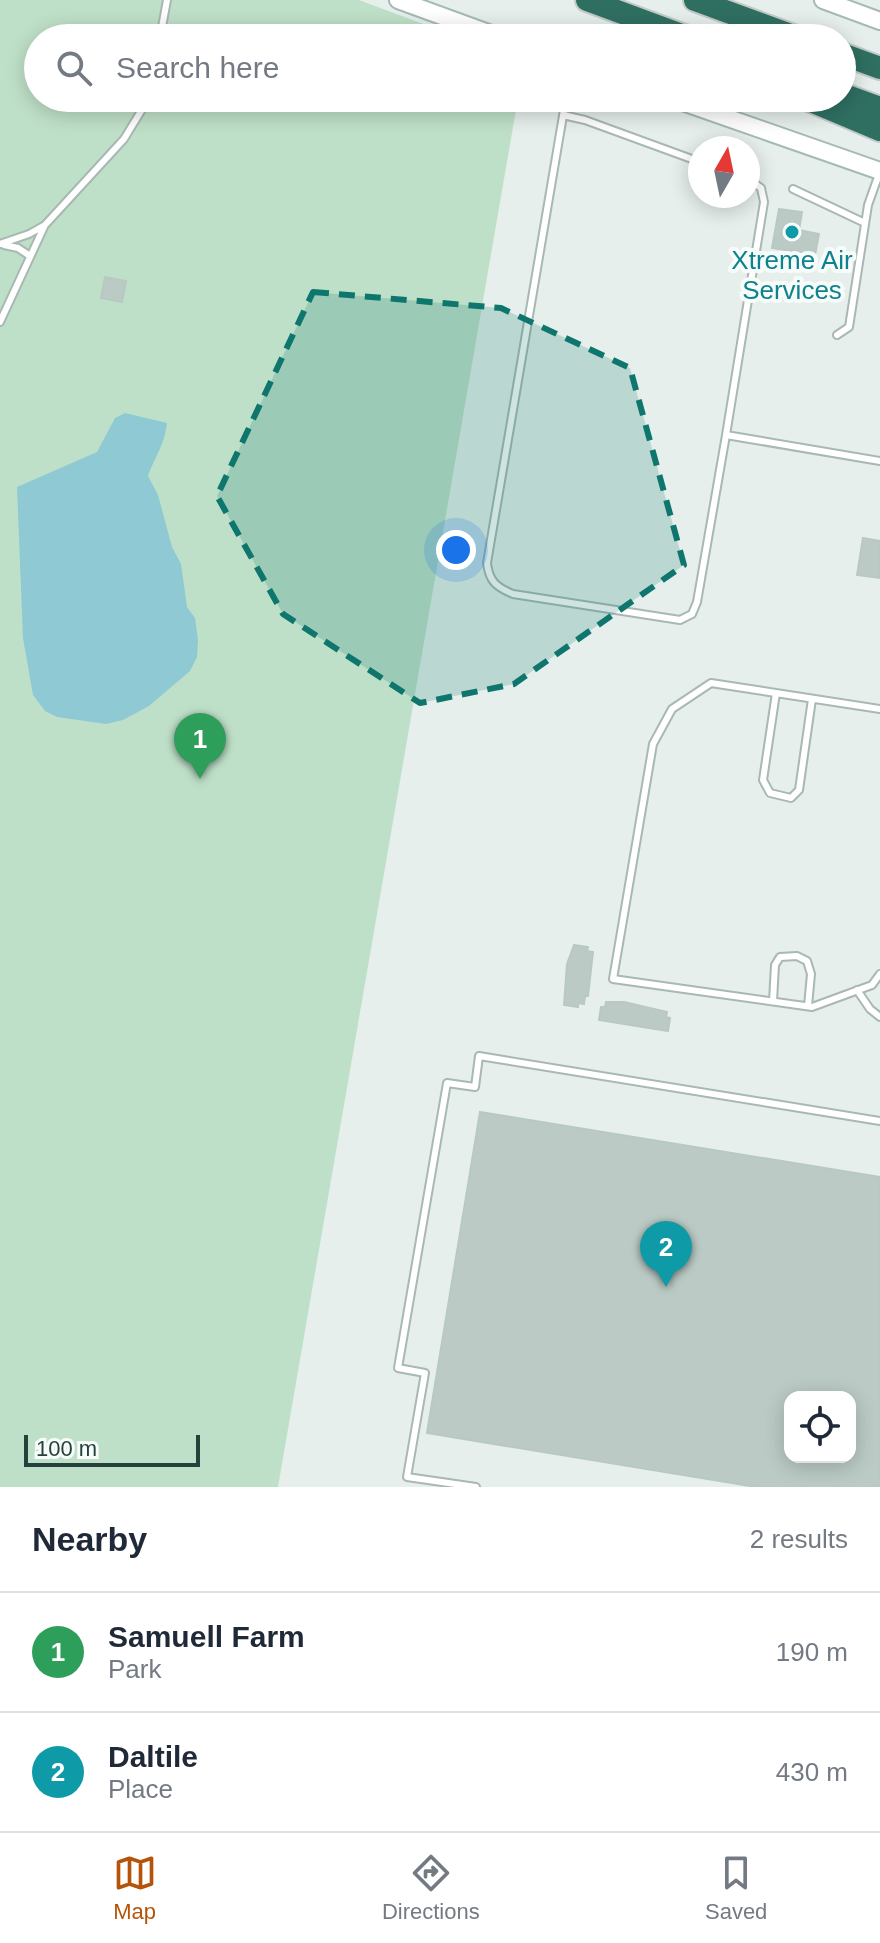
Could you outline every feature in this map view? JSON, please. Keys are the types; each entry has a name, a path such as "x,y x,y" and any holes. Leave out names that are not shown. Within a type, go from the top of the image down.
{"highway":[{"path":"584,0 636,24"},
{"path":"584,0 651,24"},
{"path":"695,0 761,24"},
{"path":"856,59 880,68"},
{"path":"856,99 880,108"},
{"path":"837,112 880,130"}],"main road":[{"path":"398,0 464,24"},
{"path":"823,0 880,21"},
{"path":"711,112 880,171"}],"lane":[{"path":"163,24 167,0"},
{"path":"0,322 45,225 124,139 140,112"},
{"path":"564,112 487,563 489,576 497,587 513,594 664,619 680,620 692,614 697,602 764,202 760,187"},
{"path":"563,115 688,158"},
{"path":"837,335 849,327 868,205 880,171"},
{"path":"793,189 865,223"},
{"path":"0,244 45,225"},
{"path":"0,244 18,248 30,256"},
{"path":"726,435 880,461"},
{"path":"880,709 711,683 672,709 653,744 613,979 812,1007 872,985 880,974"},
{"path":"776,693 763,780 770,793 791,798 799,790 812,699"},
{"path":"773,1001 775,965 780,957 797,956 807,961 811,974 808,1006"},
{"path":"857,990 870,1009 880,1017"},
{"path":"476,1487 407,1477 425,1373 398,1368 447,1083 475,1087 479,1056 880,1121"}],"highlighted area":[{"path":"313,292 501,308 630,368 684,565 514,684 420,703 283,614 217,496"}],"green space":[{"path":"0,0 359,0 423,24 24,24 24,112 516,112 278,1487 0,1487"}],"water":[{"path":"125,413 167,423 148,476 158,495 172,547 181,564 187,607 195,618 197,657 190,671 149,706 123,720 106,724 57,717 45,711 33,695 23,638 17,487 97,452 115,418"}],"building":[{"name":"Xtreme Air Services","path":"779,209 802,212 799,230 819,234 815,255 772,248"},
{"path":"105,277 126,281 122,302 101,298"},
{"path":"863,538 880,541 880,578 857,575"},
{"path":"574,945 588,947 587,951 593,952 588,996 585,996 584,1004 578,1003 578,1007 564,1005 567,964"},
{"path":"606,1002 624,1002 667,1012 666,1017 670,1018 668,1031 599,1020 601,1007 605,1007"},
{"path":"480,1112 880,1177 880,1487 756,1487 427,1433"}],"place":[{"name":"Xtreme Air Services","path":"792,232"},
{"name":"Samuell Farm","path":"200,779"},
{"name":"Daltile","path":"666,1287"}]}
